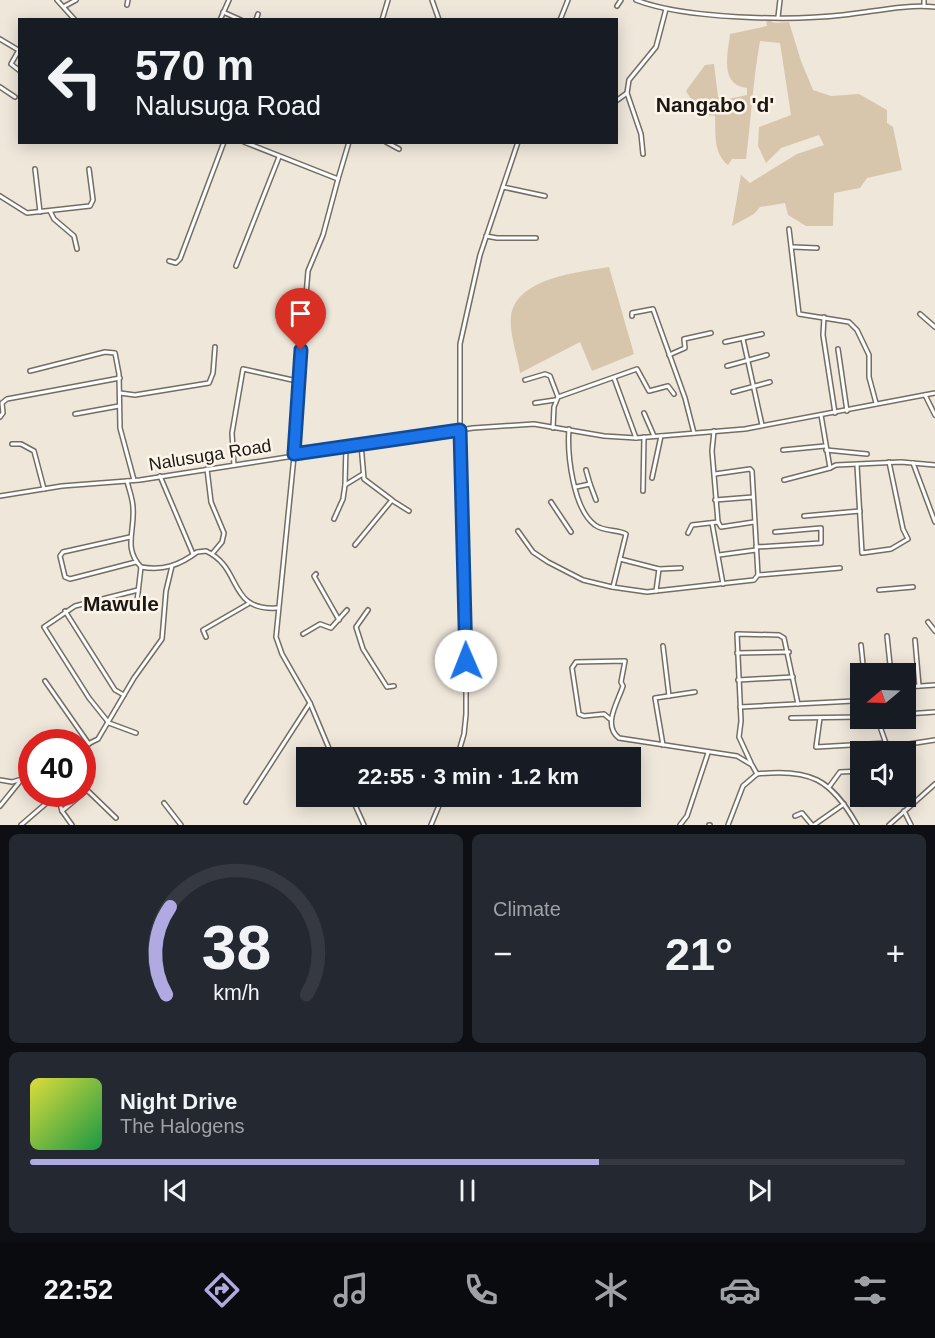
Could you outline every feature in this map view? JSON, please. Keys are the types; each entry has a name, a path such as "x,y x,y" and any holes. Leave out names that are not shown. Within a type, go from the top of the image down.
{"street":[{"path":"57,0 65,6 74,18"},
{"path":"65,6 76,0"},
{"path":"127,5 128,0"},
{"path":"221,18 229,0"},
{"path":"383,18 388,0"},
{"path":"432,0 438,18"},
{"path":"561,18 568,0"},
{"path":"617,6 621,0"},
{"path":"636,0 666,8 752,17 841,16 924,6 935,7"},
{"path":"778,17 780,0"},
{"path":"924,0 924,6"},
{"path":"643,154 641,134 627,93 629,80 656,47 666,8"},
{"path":"223,12 236,18"},
{"path":"257,18 258,14"},
{"path":"0,39 18,49"},
{"path":"18,52 11,65 18,70"},
{"path":"0,87 15,97"},
{"path":"618,100 627,93"},
{"path":"169,261 176,263 180,259 223,144"},
{"path":"248,144 338,179"},
{"path":"328,747 310,703 282,654 276,637 309,271 323,235 348,144"},
{"path":"390,144 399,149"},
{"path":"460,747 466,714 466,579 461,525 461,333 486,236 517,144"},
{"path":"236,266 279,157"},
{"path":"35,169 40,212"},
{"path":"0,196 24,212 92,205 88,169"},
{"path":"503,187 545,196"},
{"path":"50,211 54,219 74,236 76,249"},
{"path":"789,229 793,247 799,314 849,322 858,330 869,356 869,377 876,404"},
{"path":"486,236 536,238"},
{"path":"793,247 817,248"},
{"path":"632,313 653,309 694,433"},
{"path":"920,314 935,327"},
{"path":"824,317 823,335 835,413"},
{"path":"669,355 685,348 684,339 711,333"},
{"path":"725,342 762,334"},
{"path":"743,339 762,425"},
{"path":"120,393 132,396 209,383 213,373 215,348"},
{"path":"838,350 847,411"},
{"path":"30,371 111,351 116,355 120,378 120,428 134,480"},
{"path":"728,366 767,355"},
{"path":"234,465 232,433 243,369 299,383"},
{"path":"535,403 557,398 637,369 649,391 670,387 674,394"},
{"path":"525,380 549,375 557,398 553,428"},
{"path":"614,377 636,438"},
{"path":"0,417 3,413 2,403 7,399 120,378"},
{"path":"733,392 770,382"},
{"name":"Nalusuga Road","path":"0,496 134,480 460,430 520,425 636,438 762,425 935,393"},
{"path":"924,395 935,415"},
{"path":"75,414 119,406"},
{"path":"644,413 654,436"},
{"path":"821,414 830,468"},
{"path":"569,429 568,462 583,508 592,523 598,527 626,534 612,587"},
{"path":"714,431 712,451 718,522 721,526 754,522"},
{"path":"652,478 661,436"},
{"path":"643,491 644,437"},
{"path":"12,444 21,444 34,451 44,489"},
{"path":"361,444 363,474 367,483 409,511"},
{"path":"334,519 343,500 346,446"},
{"path":"783,450 825,448 867,454"},
{"path":"857,465 861,553 891,549 908,540 890,462"},
{"path":"784,480 830,468 857,465 890,462 935,465"},
{"path":"914,463 935,522"},
{"path":"207,469 211,502 224,533 222,542 212,554"},
{"path":"518,531 533,552 548,562 583,580 612,587 639,592 754,580 758,575 750,469 715,474"},
{"path":"586,470 596,500"},
{"path":"345,485 363,474"},
{"path":"160,476 193,554"},
{"path":"127,481 133,507 131,549 136,562 141,567 172,566 188,560 201,550 212,554 230,574 248,604 262,609 277,608"},
{"path":"576,488 590,484"},
{"path":"715,500 753,497"},
{"path":"355,545 392,500"},
{"path":"551,502 571,532"},
{"path":"804,516 860,511"},
{"path":"688,533 690,525 718,522"},
{"path":"712,523 723,584"},
{"path":"719,555 821,543 820,528 775,532"},
{"path":"130,537 63,552 60,556 65,577 70,579 136,562"},
{"path":"620,559 659,569 681,568"},
{"path":"96,740 109,723 123,695 162,639 172,566"},
{"path":"136,610 141,567"},
{"path":"758,575 840,568"},
{"path":"656,591 659,569"},
{"path":"316,574 314,576 339,620"},
{"path":"612,587 617,589"},
{"path":"879,590 913,587"},
{"path":"136,733 109,723 44,630 46,624 75,606 138,590"},
{"path":"206,637 203,630 248,604"},
{"path":"303,634 320,624 332,628 347,610"},
{"path":"368,610 356,627 358,636 387,687 394,686"},
{"path":"65,611 115,690 123,695"},
{"path":"928,622 935,631"},
{"path":"757,774 739,737 741,721 736,636 739,634 782,636 789,652 798,704"},
{"path":"887,636 890,663"},
{"path":"915,640 919,686"},
{"path":"861,645 863,663"},
{"path":"663,646 669,696"},
{"path":"737,653 789,652"},
{"path":"610,719 604,714 584,717 579,714 572,668 576,662 625,662 621,682 623,686 610,719 612,731 619,738 737,756 752,765"},
{"path":"738,680 793,677"},
{"path":"45,681 79,729"},
{"path":"916,686 935,685"},
{"path":"663,745 655,701 669,696 695,692"},
{"path":"739,707 850,701"},
{"path":"246,802 310,703"},
{"path":"916,713 935,712"},
{"path":"791,718 850,717"},
{"path":"820,718 816,747 850,745"},
{"path":"916,743 935,740"},
{"path":"680,825 687,816 708,753"},
{"path":"728,825 740,792 757,774 783,772 807,775 830,787 844,804 856,825"},
{"path":"830,787 840,772 850,772"},
{"path":"0,780 18,780"},
{"path":"0,806 18,784"},
{"path":"916,801 935,784"},
{"path":"62,811 87,790 116,818"},
{"path":"164,803 182,825"},
{"path":"795,816 802,813 813,825 844,804"},
{"path":"21,825 42,807"},
{"path":"61,807 72,825"},
{"path":"356,807 364,825"},
{"path":"431,825 438,807"},
{"path":"889,825 909,807"},
{"path":"904,811 911,825"}],"shaded area":[{"path":"766,19 775,23 789,22 813,90 831,96 859,94 887,110 887,123 893,127 902,170 867,178 860,188 834,193 833,226 806,226 788,215 785,203 760,207 754,214 732,226 741,175 750,183 797,154 824,145 819,135 781,148 766,163 758,146 759,127 791,115 780,43 760,41 746,159 732,159 728,165 723,160 716,143 715,116 700,114 686,91 705,65 714,64 718,97 724,100 747,95 747,88 738,86 729,75 727,59 730,34 767,26"},
{"path":"609,267 634,354 592,371 580,342 520,373 512,337 511,317 515,304 524,293 550,279"}],"district":[{"name":"Nangabo 'd'","path":"715,105"},
{"name":"Mawule","path":"121,604"}],"route":[{"path":"301,350 294,454 308,454 460,430 461,525 466,579 466,661"}]}
